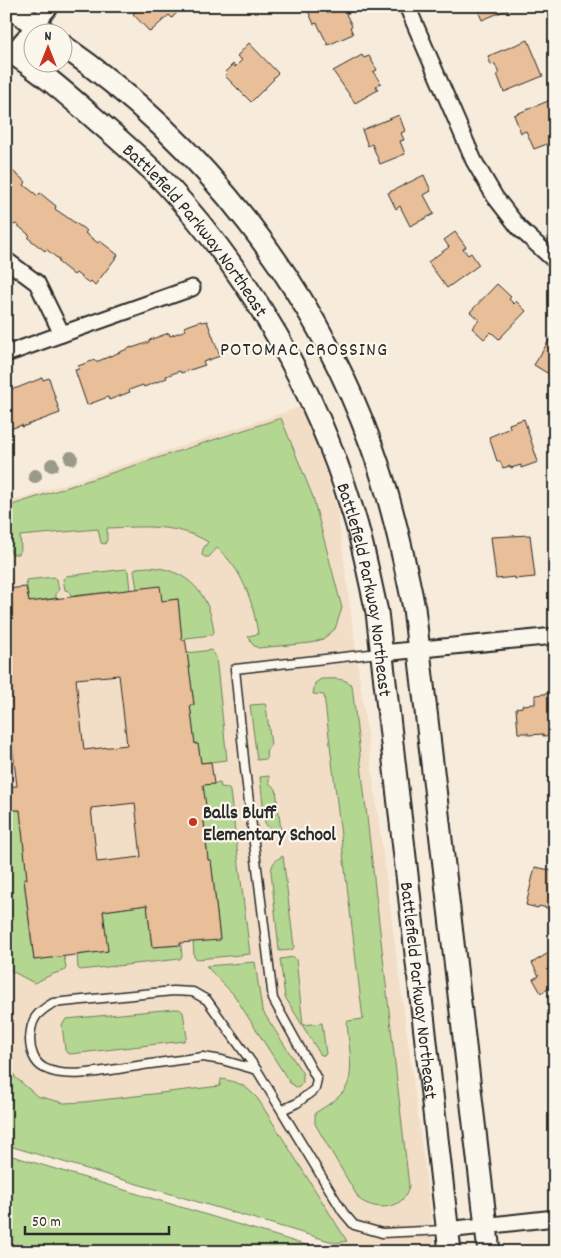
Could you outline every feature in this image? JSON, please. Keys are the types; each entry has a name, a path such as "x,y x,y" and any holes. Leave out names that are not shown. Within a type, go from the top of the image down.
{"main road":[{"path":"9,6 31,22"},
{"name":"Battlefield Parkway Northeast","path":"72,52 122,89 174,138 213,180 266,246 318,330 343,380 372,448 386,490 403,555 414,608 489,1252"},
{"name":"Battlefield Parkway Northeast","path":"8,53 62,90 142,160 164,183 234,266 284,349 312,403 336,460 353,509 377,612 450,1252"}],"street":[{"path":"43,22 51,6"},
{"path":"407,6 474,161 495,197 519,228 555,261"},
{"path":"8,53 22,42"},
{"path":"9,267 37,283 62,334"},
{"path":"6,354 192,288"},
{"path":"382,653 555,636"},
{"path":"448,1230 555,1218"}],"lane":[{"path":"282,1110 297,1103 315,1089 317,1078 273,999 244,769 235,669 382,653"},
{"path":"257,1070 222,1060 203,1057 81,1073 58,1073 43,1068 34,1059 30,1042 31,1024 38,1012 53,1003 173,991 193,992 207,1000 257,1070 343,1212 354,1225 382,1233 448,1230"}],"shaded area":[{"name":"Balls Bluff Elementary School","path":"303,406 337,507 436,1252 363,1252 6,1137 6,503"}],"green space":[{"path":"281,418 313,497 342,608 335,629 323,639 311,643 258,648 253,645 248,636 258,634 256,622 250,599 234,566 217,548 209,557 202,555 203,549 208,542 184,532 159,528 107,528 105,544 101,543 98,529 20,536 21,549 19,554 12,554 9,550 6,532 6,507"},
{"path":"149,567 175,573 186,578 195,586 208,606 214,632 212,635 182,640 178,599 162,601 137,589 134,571 136,568"},
{"path":"126,569 128,571 130,590 71,596 69,591 65,590 63,579 66,576"},
{"path":"54,577 57,579 59,591 56,593 56,598 29,602 26,580"},
{"path":"212,650 216,657 227,760 201,763 198,744 195,744 190,705 194,704 187,653"},
{"path":"321,679 341,680 352,685 409,1186 402,1200 396,1204 381,1207 373,1206 359,1199 315,1124 315,1113 340,1096 349,1081 351,1065 347,1022 363,1019 324,695 313,694 315,683"},
{"path":"265,704 271,745 266,751 267,759 257,760 250,705"},
{"path":"269,776 269,783 276,789 281,831 269,828 265,823 260,777"},
{"path":"220,783 221,787 228,788 230,791 250,954 197,959 194,957 193,941 220,939 211,860 208,860 203,813 206,813 203,785"},
{"path":"8,807 8,810 20,810 27,879 24,880 34,960 64,956 66,968 64,971 34,983 6,968 6,808"},
{"path":"283,856 294,947 292,950 279,951 271,872 274,862"},
{"path":"147,905 152,947 181,945 182,957 180,959 80,970 78,968 77,955 108,951 103,911"},
{"path":"294,957 296,959 303,1025 322,1023 326,1054 324,1056 320,1054 285,997 280,959"},
{"path":"255,962 262,1010 303,1074 303,1083 298,1088 290,1083 234,995 206,966"},
{"path":"179,1009 183,1012 187,1037 184,1041 71,1054 65,1050 62,1025 66,1019"},
{"path":"6,1055 15,1077 37,1096 64,1103 220,1086 221,1079 233,1081 241,1085 258,1099 347,1241 336,1243 6,1145"},
{"path":"6,1154 329,1252 6,1252"}],"building":[{"path":"136,6 177,6 180,9 172,18 169,15 150,32 133,14 138,9"},
{"path":"319,6 353,6 355,10 346,14 352,26 350,27 353,34 328,45 317,23 314,24 308,11"},
{"path":"476,6 511,6 511,8 482,20"},
{"path":"528,40 543,76 504,92 495,64 491,65 488,56"},
{"path":"249,43 278,73 251,102 225,76 227,74 225,72 233,64 235,67 242,60 237,56"},
{"path":"362,55 364,58 369,56 377,70 373,72 381,83 376,86 378,90 355,103 333,71"},
{"path":"553,99 555,103 555,141 534,149 526,131 521,133 514,115"},
{"path":"399,115 405,131 401,133 404,140 400,141 405,154 380,164 372,144 368,146 362,130"},
{"path":"6,169 8,171 10,169 26,182 24,185 38,196 40,193 56,206 55,209 87,231 85,233 98,243 100,241 118,255 95,285 91,281 89,283 76,273 74,275 46,249 45,251 28,238 30,236 16,224 14,225 6,219"},
{"path":"424,175 431,191 424,195 434,214 410,226 400,206 396,209 388,193"},
{"path":"455,232 466,247 463,249 468,255 471,253 479,265 447,288 428,262 449,247 444,240"},
{"path":"497,284 511,297 509,299 514,304 516,301 526,311 499,339 491,332 484,339 472,328 479,320 470,312"},
{"path":"201,321 207,321 220,356 203,362 205,365 181,373 180,371 144,387 143,385 129,390 130,392 109,400 108,397 87,405 75,370 79,369 78,366 95,360 96,362 169,333 170,336 186,330 184,327"},
{"path":"555,331 555,374 549,370 547,373 534,365"},
{"path":"42,378 43,380 49,378 60,413 22,427 22,425 6,430 6,390 17,388"},
{"path":"524,419 538,462 521,468 521,465 503,468 500,461 497,461 489,437 510,428 509,424"},
{"path":"530,535 535,577 496,579 491,537"},
{"name":"Balls Bluff Elementary School","path":"160,586 162,601 178,599 182,640 185,640 186,644 194,705 190,705 195,744 198,744 201,763 211,762 214,784 203,785 207,813 203,813 208,860 211,860 220,940 152,947 147,905 103,911 108,951 34,960 24,879 27,879 20,810 8,810 6,799 6,787 17,786 11,736 8,736 6,722 6,589 26,587 29,602","holes":["119,675 127,745 84,750 76,679","135,803 141,857 97,862 91,808"]},
{"path":"552,693 555,735 543,736 543,734 528,735 528,733 518,733 516,708 522,707 522,705 535,704 535,695"},
{"path":"535,867 555,871 555,910 526,905"},
{"path":"555,949 555,988 553,986 541,993 533,979 539,976 532,963"}],"place":[{"name":"Balls Bluff Elementary School","path":"193,822"}],"district":[{"name":"POTOMAC CROSSING","path":"304,348"}]}
